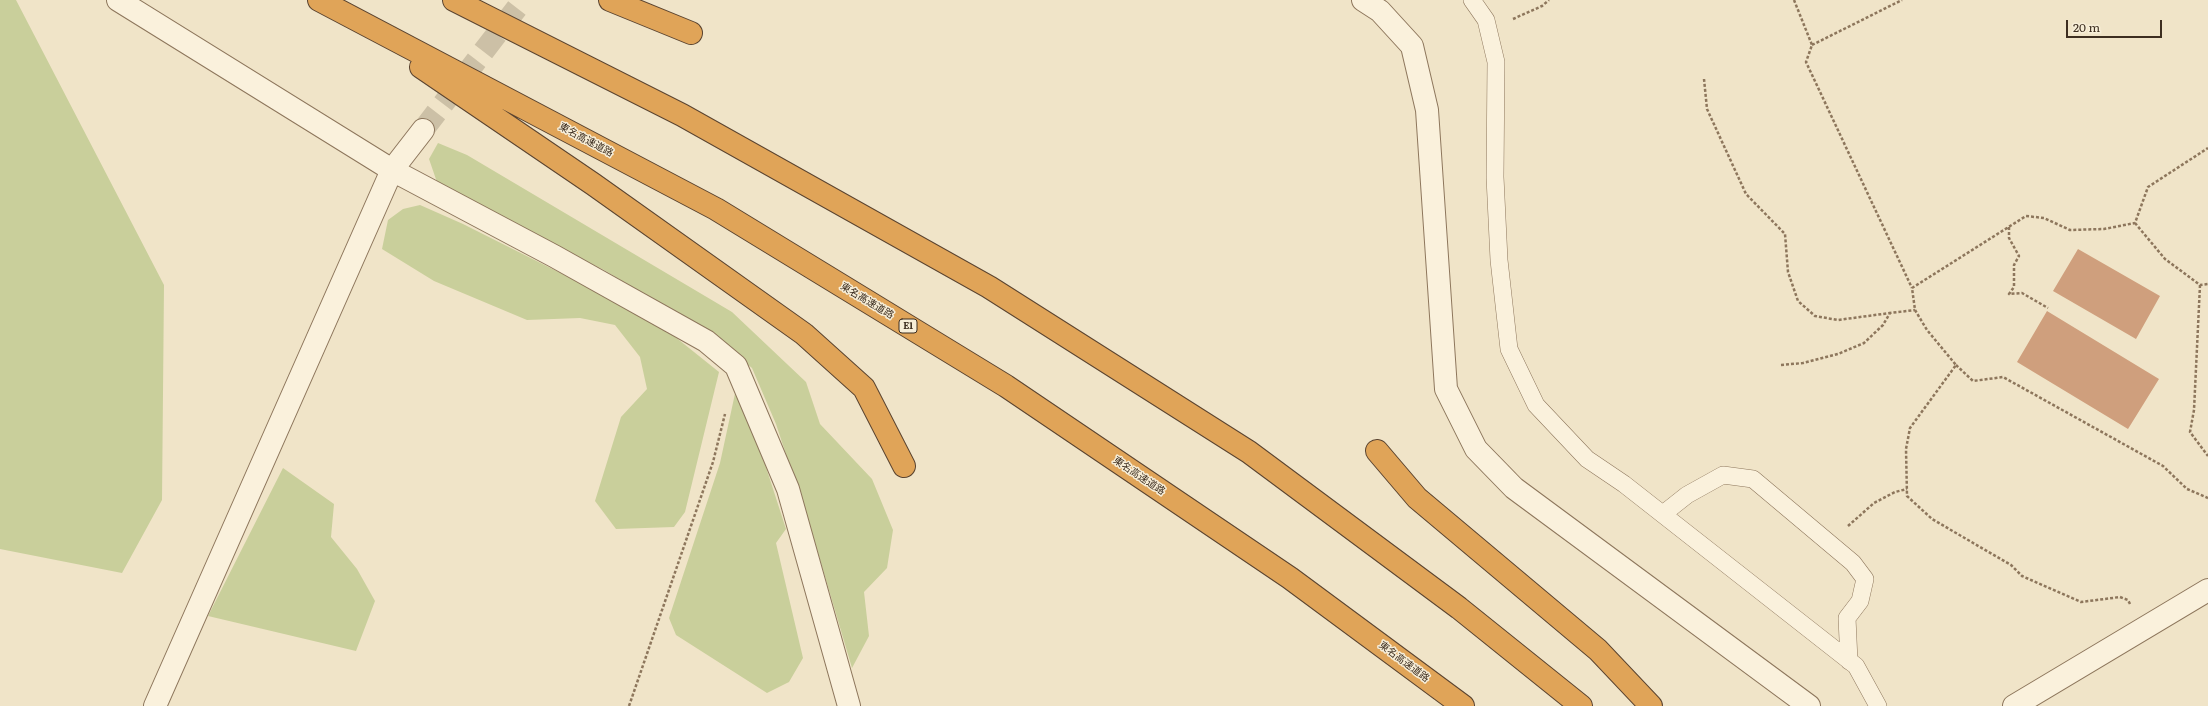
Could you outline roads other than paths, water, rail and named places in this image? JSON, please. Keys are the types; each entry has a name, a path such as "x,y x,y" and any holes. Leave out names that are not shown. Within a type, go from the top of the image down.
{"highway":[{"path":"454,0 682,115 989,287 1249,452 1459,608 1581,706"},
{"path":"610,0 690,33"},
{"path":"326,3 599,188 804,334 864,388 904,466"},
{"name":"東名高速道路","path":"326,3 716,209 1006,386 1290,578 1463,706"},
{"path":"1377,451 1417,498 1598,650 1651,706"}],"street":[{"path":"118,0 392,170 554,256 706,341 736,366 788,489 849,706"},
{"path":"1363,0 1380,11 1412,46 1427,110 1446,389 1476,449 1514,488 1809,706"},
{"path":"155,706 392,170 423,130"},
{"path":"2014,706 2208,590"}],"lane":[{"path":"1472,0 1486,20 1496,62 1495,177 1499,260 1509,349 1536,405 1587,459 1624,484 1663,514 1856,666 1878,706"},
{"path":"1663,514 1687,495 1723,475 1753,479 1832,544 1853,563 1865,579 1860,601 1847,618 1849,661"}],"tunnel":[{"path":"423,130 523,0"}]}
